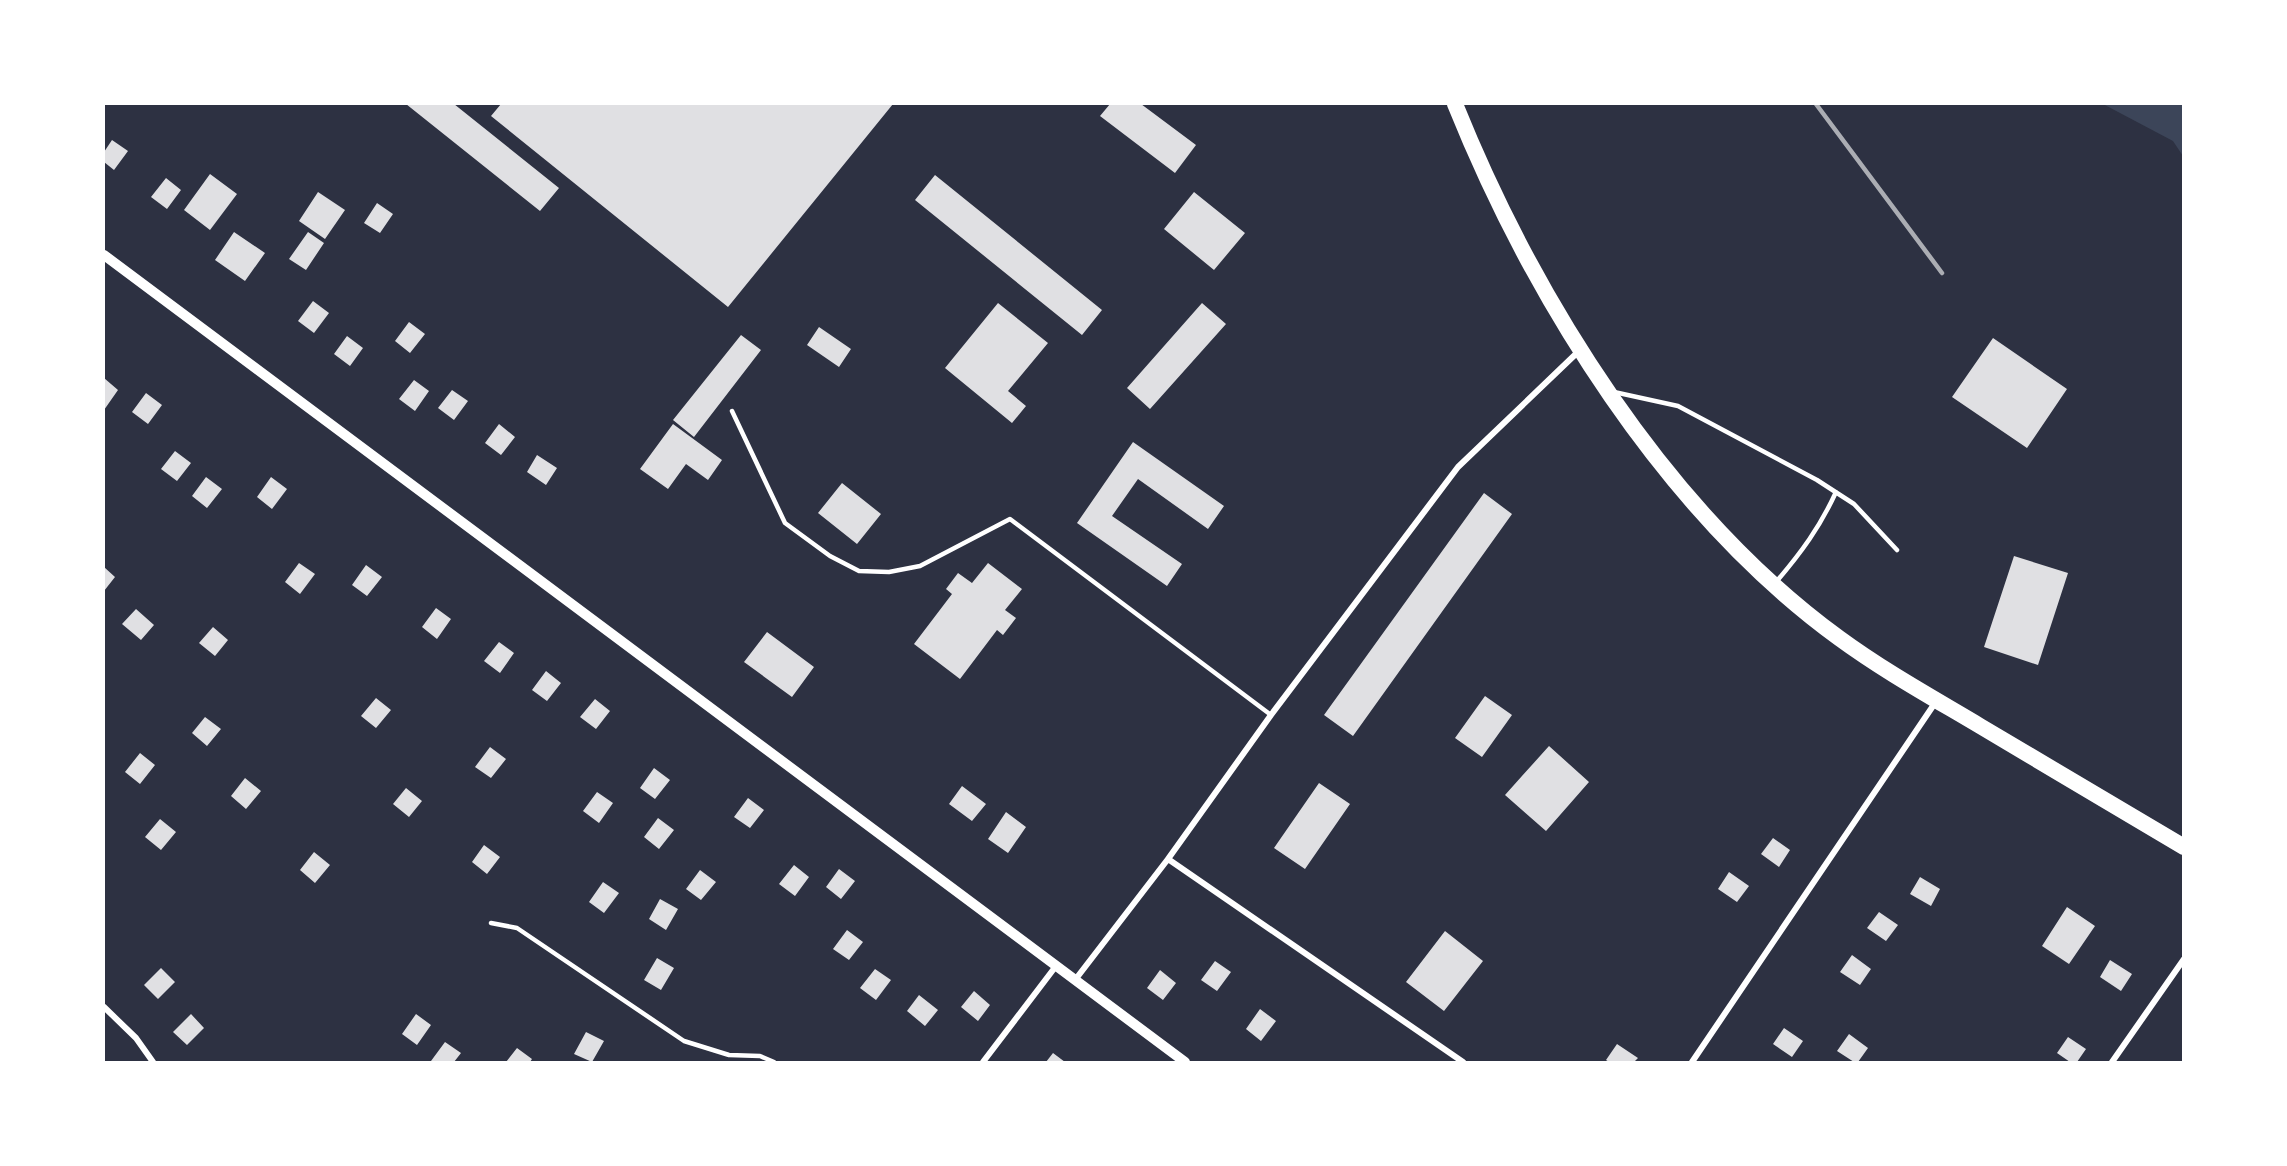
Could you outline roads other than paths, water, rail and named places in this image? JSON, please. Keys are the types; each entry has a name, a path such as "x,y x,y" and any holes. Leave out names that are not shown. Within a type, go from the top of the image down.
{"highway":[{"path":"1455,104 1499,204 1541,284 1580,350 1626,419 1677,483 1724,535 1774,584 1840,639 1937,701 2184,847"}],"street":[{"path":"104,255 1185,1062"},
{"path":"1075,980 1168,860 1271,715 1458,467 1580,350"},
{"path":"1692,1062 1937,701"},
{"path":"1168,860 1463,1062"},
{"path":"2112,1062 2184,959"},
{"path":"983,1062 1056,966"},
{"path":"104,1007 136,1038 153,1062"}],"lane":[{"path":"1607,390 1678,406 1836,492 1854,504 1897,550"},
{"path":"732,411 785,523 830,556 859,571 889,572 920,566 1010,519 1271,715"},
{"path":"1774,584 1800,554 1822,521 1836,492"},
{"path":"491,923 517,928 684,1041 729,1055 760,1056 774,1062"}],"railway":[{"path":"1816,104 1942,273"}]}
